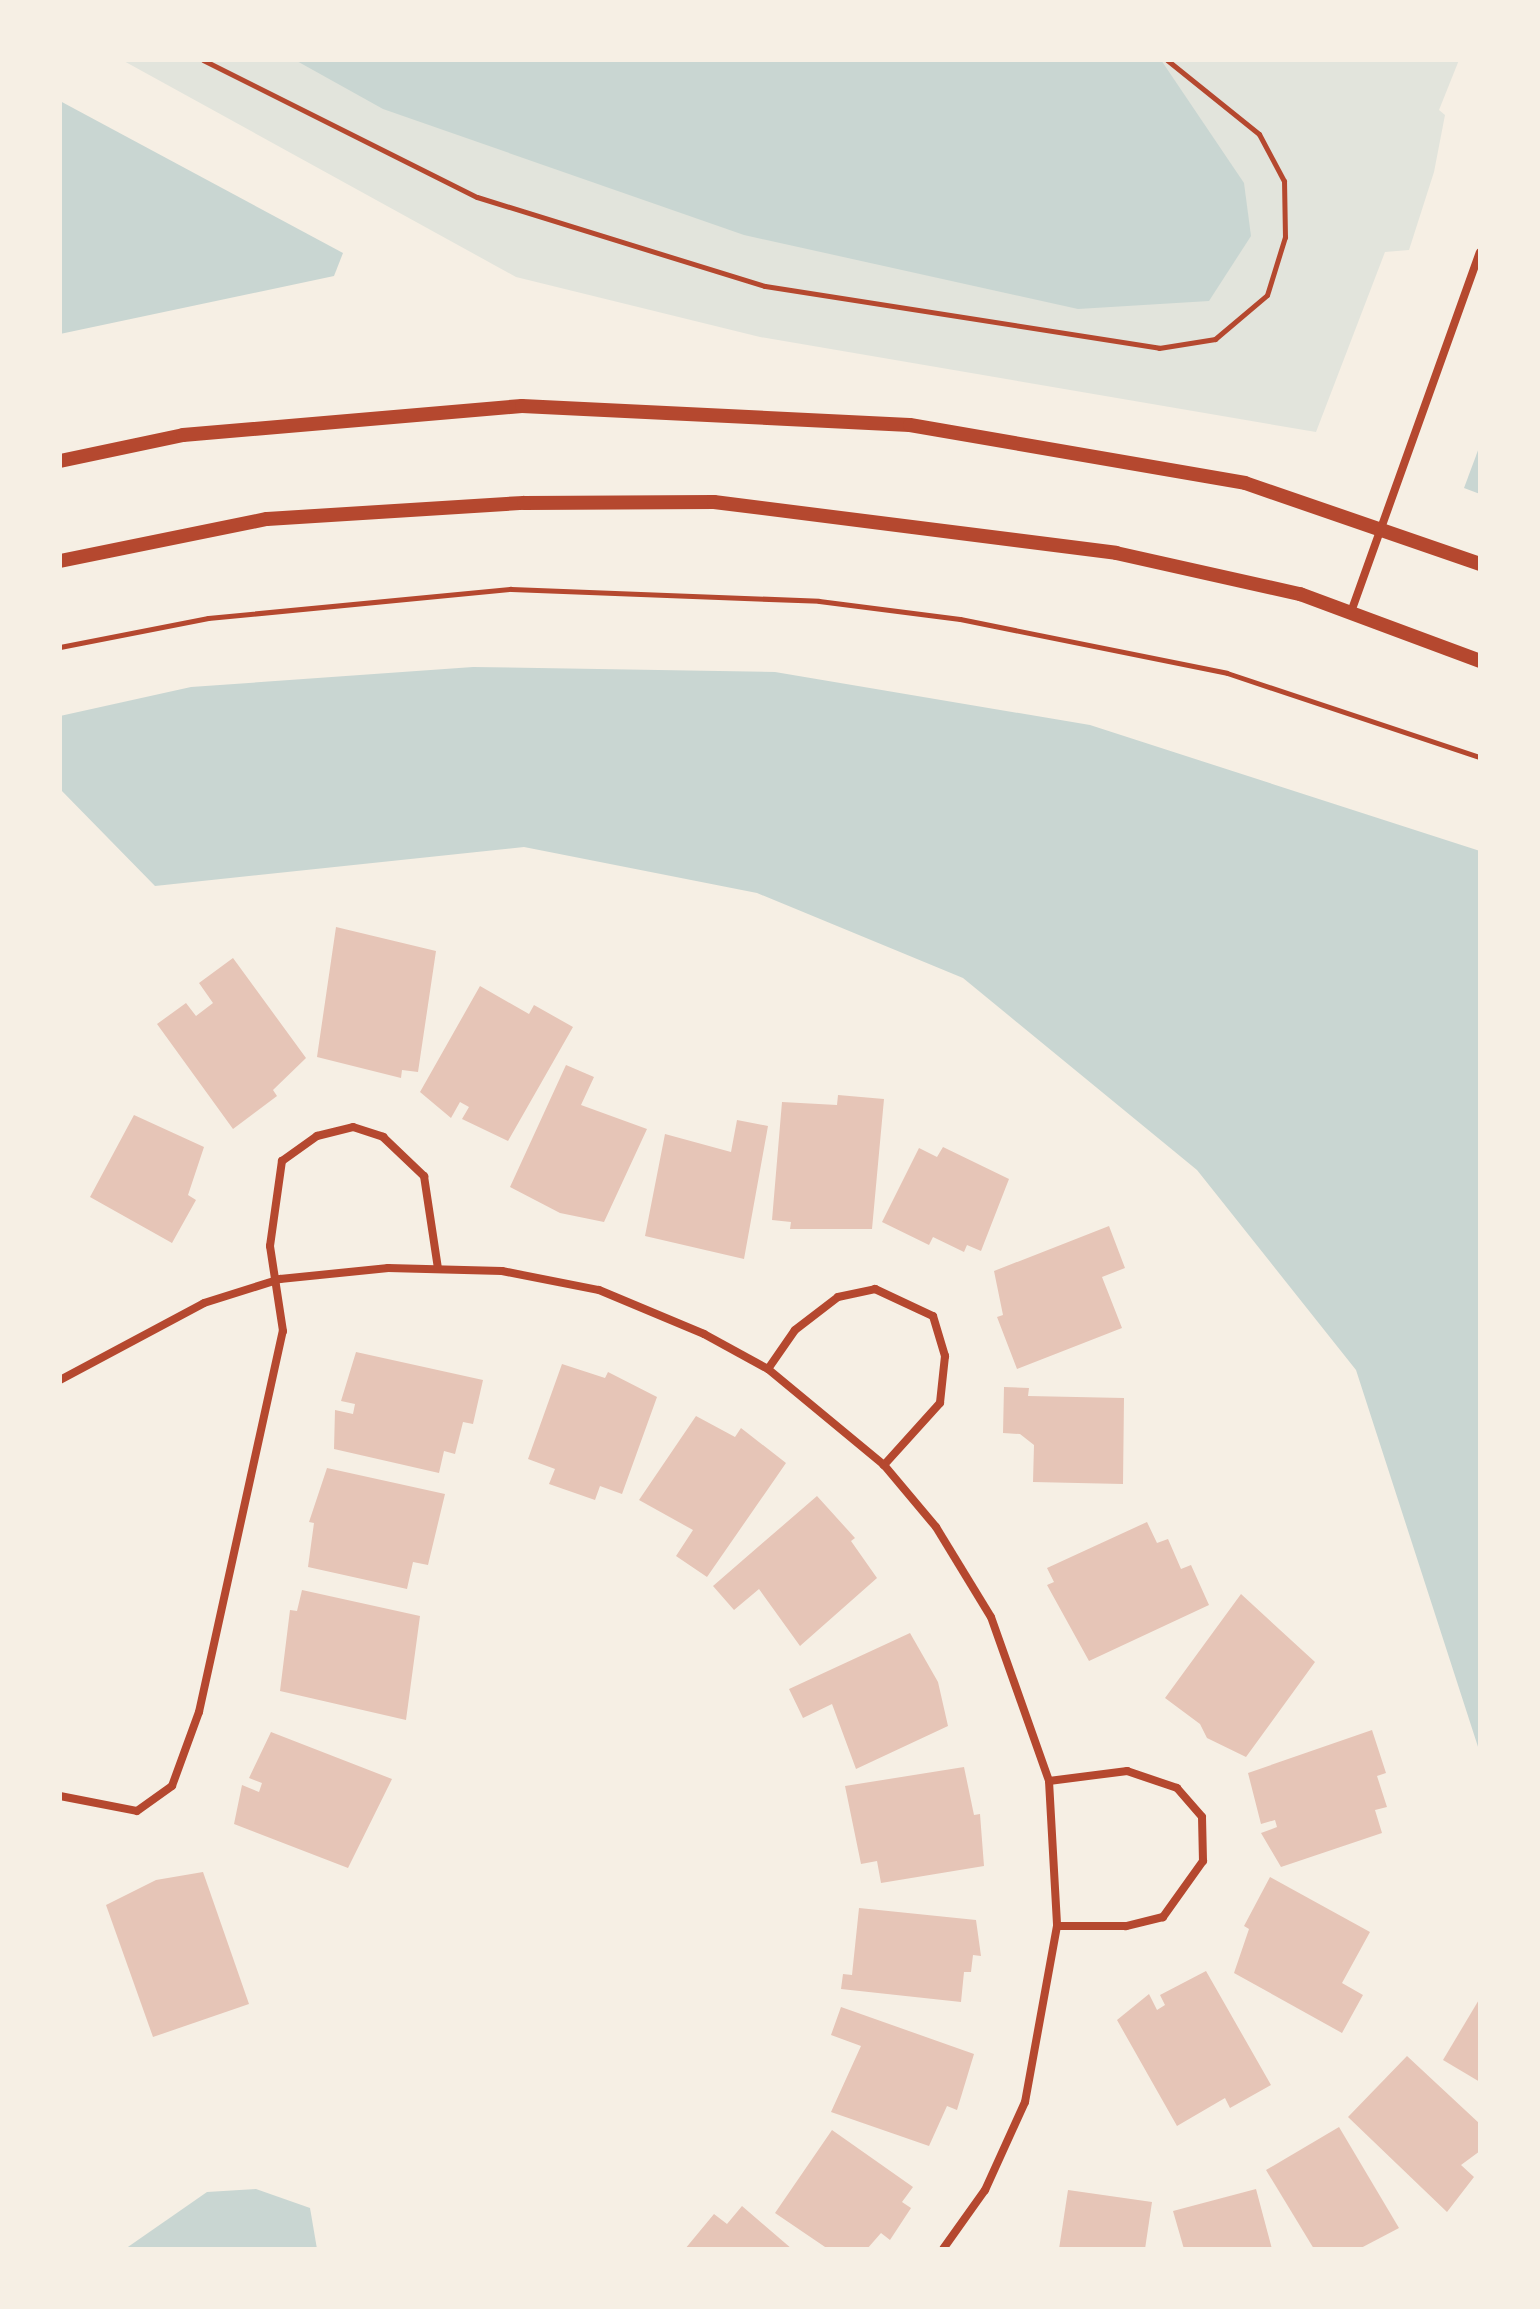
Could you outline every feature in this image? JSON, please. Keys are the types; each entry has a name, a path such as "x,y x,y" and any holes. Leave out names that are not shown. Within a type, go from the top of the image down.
{"street":[{"path":"1351,612 1480,252"},
{"path":"60,461 183,435 522,406 712,411 910,425 1245,483 1380,526 1480,564"},
{"path":"60,561 267,519 524,503 714,502 1116,553 1351,612 1480,661"},
{"path":"60,1796 137,1811 172,1786 199,1712 283,1331 280,1279 270,1246 282,1161 317,1136 353,1127 383,1137 424,1176 438,1269"},
{"path":"60,1380 204,1303 280,1279 438,1269 502,1271 599,1290 768,1369 884,1465 936,1527 991,1617 1049,1781 1057,1926 1025,2102 985,2190 943,2249"},
{"path":"768,1369 795,1330 838,1297 875,1289 933,1316 945,1356 940,1403 884,1465"},
{"path":"1049,1781 1127,1771 1177,1788 1202,1817 1203,1861 1163,1917 1126,1926 1057,1926"}],"path":[{"path":"203,60 477,197 765,286 1159,348 1215,339 1267,295 1285,237 1284,181 1259,134 1167,60"},
{"path":"60,647 208,618 511,589 819,601 960,619 1227,673 1480,757"}],"shaded area":[{"path":"122,60 1459,60 1439,110 1445,115 1434,172 1409,250 1385,252 1316,432 760,337 516,277"},
{"path":"295,60 1161,60 1244,183 1251,236 1209,301 1078,309 744,235 383,109"},
{"path":"60,101 343,253 334,276 60,334"},
{"path":"1480,445 1480,494 1464,488"},
{"path":"473,667 775,672 1090,725 1480,851 1480,1753 1356,1370 1197,1170 963,978 757,893 524,847 155,886 60,789 60,716 191,687"},
{"path":"256,2189 310,2208 317,2249 125,2249 207,2192"}],"building":[{"path":"336,927 436,951 418,1072 402,1070 401,1078 317,1057"},
{"path":"233,958 306,1058 273,1090 277,1096 233,1129 157,1024 186,1003 196,1016 213,1003 199,983"},
{"path":"480,986 529,1014 534,1005 573,1027 508,1141 462,1119 469,1107 460,1102 451,1118 420,1092"},
{"path":"566,1065 594,1077 581,1105 647,1129 604,1222 560,1213 510,1187"},
{"path":"838,1095 884,1099 872,1229 790,1229 791,1222 772,1220 782,1102 837,1105"},
{"path":"134,1115 204,1147 188,1195 196,1200 172,1243 90,1197"},
{"path":"737,1120 768,1126 744,1259 645,1236 665,1134 731,1152"},
{"path":"943,1147 1009,1179 981,1251 967,1245 964,1252 933,1237 929,1245 882,1222 919,1148 937,1157"},
{"path":"1109,1226 1125,1268 1102,1277 1122,1328 1017,1369 997,1317 1003,1315 994,1271"},
{"path":"356,1352 483,1380 473,1424 463,1422 455,1454 444,1451 439,1473 334,1449 335,1410 353,1414 355,1404 341,1401"},
{"path":"562,1364 605,1378 608,1372 657,1397 622,1494 600,1486 595,1500 549,1484 555,1469 528,1459"},
{"path":"1004,1387 1029,1388 1028,1396 1124,1398 1123,1484 1033,1482 1034,1445 1020,1434 1003,1433"},
{"path":"696,1416 735,1437 741,1428 786,1463 707,1577 676,1556 693,1530 639,1500"},
{"path":"327,1468 445,1494 428,1565 413,1562 407,1589 308,1567 314,1523 309,1522"},
{"path":"817,1496 855,1538 851,1541 877,1578 800,1646 759,1589 734,1610 713,1586"},
{"path":"1147,1522 1157,1543 1168,1539 1181,1569 1191,1565 1209,1605 1089,1661 1047,1585 1054,1582 1047,1568"},
{"path":"302,1590 420,1616 406,1720 280,1691 290,1610 297,1611"},
{"path":"1241,1594 1315,1662 1246,1757 1207,1738 1200,1724 1165,1698"},
{"path":"910,1633 938,1682 948,1726 856,1769 832,1704 803,1718 789,1689"},
{"path":"1372,1730 1386,1773 1377,1776 1387,1807 1375,1810 1382,1833 1281,1867 1261,1833 1277,1827 1275,1820 1261,1824 1248,1773"},
{"path":"271,1732 392,1779 348,1868 234,1824 242,1785 259,1792 262,1783 249,1778"},
{"path":"964,1767 974,1815 980,1814 984,1866 881,1883 877,1861 861,1864 845,1786"},
{"path":"203,1872 249,2004 153,2037 106,1905 156,1880"},
{"path":"1270,1877 1370,1932 1342,1983 1363,1995 1342,2033 1234,1973 1249,1929 1244,1926"},
{"path":"859,1908 976,1920 981,1956 973,1955 971,1972 964,1972 961,2002 841,1989 843,1974 852,1975"},
{"path":"1206,1971 1271,2085 1230,2108 1225,2098 1177,2126 1117,2020 1149,1994 1157,2010 1165,2005 1160,1995"},
{"path":"1480,1998 1480,2082 1443,2060"},
{"path":"841,2007 974,2054 957,2110 947,2106 929,2146 831,2112 861,2046 831,2035"},
{"path":"1407,2056 1480,2124 1480,2151 1461,2165 1474,2177 1447,2212 1348,2117"},
{"path":"1339,2127 1399,2228 1359,2249 1314,2249 1266,2170"},
{"path":"832,2130 913,2187 902,2202 911,2208 890,2240 881,2233 867,2249 828,2249 775,2213"},
{"path":"1256,2189 1272,2249 1184,2249 1173,2211"},
{"path":"1068,2190 1152,2202 1145,2249 1059,2249"},
{"path":"742,2206 792,2249 685,2249 714,2214 727,2224"}]}
